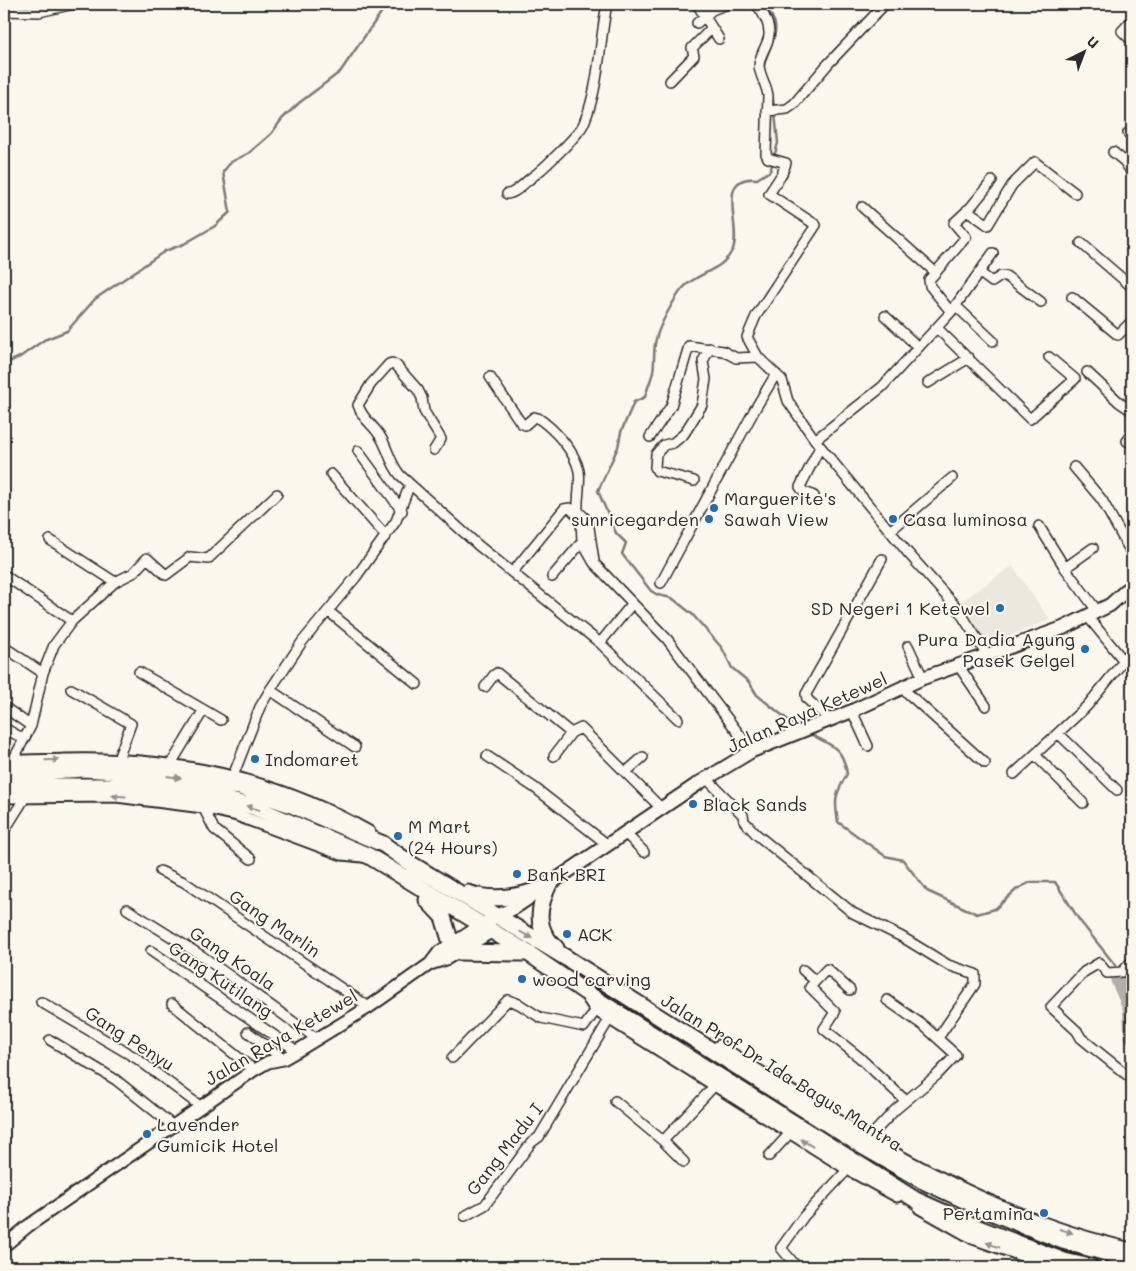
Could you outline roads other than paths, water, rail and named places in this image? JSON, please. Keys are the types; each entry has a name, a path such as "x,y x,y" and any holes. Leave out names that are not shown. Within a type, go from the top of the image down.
{"highway":[{"name":"Jalan Prof Dr Ida Bagus Mantra","path":"6,766 118,770 240,787 294,806 383,844 411,864 500,919 675,1022 865,1142 923,1181 981,1208 1063,1240 1132,1260"},
{"name":"Jalan Prof Dr Ida Bagus Mantra","path":"4,789 36,786 129,786 157,795 223,799 254,808 368,856 485,929 528,953 851,1165 916,1200 981,1230 1064,1261 1090,1267"},
{"path":"411,864 463,891 483,897 509,898 546,886"},
{"path":"400,876 440,912 455,948 528,953"},
{"path":"546,886 540,903 540,922 547,939 568,959"}],"main road":[{"name":"Jalan Raya Ketewel","path":"485,929 661,808 752,751 852,711 924,678 988,656 1093,614 1132,585"}],"street":[{"path":"4,11 39,12 74,4"},
{"path":"507,194 512,193 539,172 584,125 597,78 607,4"},
{"path":"697,4 700,19 720,39"},
{"path":"700,19 727,4"},
{"path":"756,4 764,16 769,31 769,38 759,60 761,77 768,88 771,111 766,154 772,159 786,163 786,168 770,191 770,196 814,221 816,227 748,329 748,340 758,357 782,380 788,401 817,443 958,609 988,656"},
{"path":"771,111 789,108 804,95 828,64 885,4"},
{"path":"1132,20 1122,29 1132,41"},
{"path":"670,81 694,56 692,48 711,29"},
{"path":"1113,152 1132,173"},
{"path":"967,210 988,225 1012,185 1035,162 1074,193"},
{"path":"992,181 954,224 966,237 935,272 929,280 929,284 953,309 993,341"},
{"path":"862,207 935,272"},
{"path":"1081,243 1132,287"},
{"path":"814,496 801,490 800,487 817,443 877,392 937,328 980,273 993,253"},
{"path":"980,273 992,282 1001,276 1006,276 1040,302"},
{"path":"1072,297 1118,335 1132,321"},
{"path":"884,316 918,347"},
{"path":"937,328 1027,416 1033,419 1075,379 1049,357"},
{"path":"650,437 672,406 687,348 692,345 710,348 727,352 736,358 758,357"},
{"path":"694,481 657,471 655,467 656,454 664,445 673,443 684,434 702,405 706,379 703,361 710,348"},
{"path":"928,383 968,358"},
{"path":"434,450 441,439 424,411 422,398 392,362 371,384 358,405 365,421 378,433 390,462 410,484 478,546 600,643 678,719"},
{"path":"1087,372 1118,402 1132,411"},
{"path":"661,583 755,409 776,374"},
{"path":"490,377 522,424 527,424 534,417 538,418 556,435 573,456 579,472 578,511 588,521 594,562"},
{"path":"358,452 402,511"},
{"path":"1074,467 1102,500 1132,554"},
{"path":"331,474 386,536"},
{"path":"890,530 952,478"},
{"path":"233,776 260,707 270,690 302,642 386,536 402,511 410,484"},
{"path":"6,766 31,726 43,673 54,645 72,621 115,582 133,573 147,558 166,575 190,557 208,559 277,494"},
{"path":"516,568 567,508 581,519 582,542 594,562 667,639 752,751"},
{"path":"1039,526 1124,661"},
{"path":"50,540 115,582"},
{"path":"552,577 582,542"},
{"path":"1065,568 1093,548"},
{"path":"830,720 807,699 806,694 882,559"},
{"path":"4,574 72,621"},
{"path":"600,643 632,604"},
{"path":"328,611 417,684"},
{"path":"908,646 924,678"},
{"path":"4,647 43,673"},
{"path":"1014,774 1087,706 1132,651"},
{"path":"958,666 986,706"},
{"path":"140,672 221,720"},
{"path":"485,688 497,673 571,733"},
{"path":"902,688 985,763"},
{"path":"72,689 131,724 118,759"},
{"path":"270,690 355,747"},
{"path":"4,707 31,726"},
{"path":"171,764 203,711"},
{"path":"852,711 868,746"},
{"path":"4,728 24,739"},
{"path":"554,756 571,733 580,728 661,808"},
{"path":"1059,734 1117,790"},
{"path":"1035,755 1083,803"},
{"path":"487,756 550,799 608,845"},
{"path":"626,772 643,757"},
{"path":"6,766 118,759 171,764 233,776 320,806 369,832 383,844"},
{"path":"707,779 743,815 744,821 756,834 853,913 902,937 948,965 975,974 975,984 938,1038"},
{"path":"4,797 157,795 237,814 294,834 342,854 368,856"},
{"path":"4,831 26,796"},
{"path":"203,807 214,829 251,859"},
{"path":"625,833 644,852"},
{"name":"Gang Marlin","path":"160,871 184,882 369,1007"},
{"name":"Gang Koala","path":"127,909 202,956 317,1039"},
{"name":"Jalan Raya Ketewel","path":"4,1246 28,1226 254,1070 268,1062 282,1059 317,1039 369,1007 430,964 439,952 455,948 485,929"},
{"name":"Gang Kutilang","path":"151,951 297,1051"},
{"path":"1132,961 1125,971 1115,973 1108,973 1099,963 1084,972 1051,1006 1078,1031 1081,1038 1132,1079"},
{"path":"802,970 815,981"},
{"path":"850,990 828,970 810,988 836,1014 825,1026 825,1030 859,1057 906,1102"},
{"path":"585,992 596,1010 791,1132 851,1165 973,1238 1055,1267"},
{"path":"452,1058 508,1000 519,1004 541,1018 584,1027 596,1010"},
{"path":"887,1000 938,1038 956,1054 865,1142 954,1186 1018,1214 1096,1240 1132,1249"},
{"name":"Gang Penyu","path":"41,1002 136,1058 200,1106"},
{"path":"172,1004 254,1070"},
{"name":"Gang Madu I","path":"465,1216 485,1205 531,1143 539,1137 610,1018"},
{"path":"248,1032 282,1059"},
{"path":"50,1040 116,1080 172,1125"},
{"path":"663,1141 716,1084"},
{"path":"615,1102 663,1141 684,1162"},
{"path":"769,1156 791,1132"},
{"path":"797,1267 780,1250 804,1216 851,1165"}],"waterway":[{"path":"4,364 20,357 44,340 67,331 95,299 165,251 184,244 215,226 230,212 223,172 231,162 249,153 271,134 282,119 299,103 340,72 387,4"},
{"path":"763,4 770,13 775,28 775,35 764,66 768,81"},
{"path":"772,93 774,107"},
{"path":"774,157 778,143 775,113"},
{"path":"773,162 770,171 757,179 744,180 736,185 732,204 735,240 733,249 728,257 717,267 689,282 683,288 660,327 656,339 653,372 645,397 634,402 621,432 618,447 598,491 616,533 626,543 622,554 651,591 658,595 672,598 692,614 722,648 732,668 749,682 757,695 798,728"},
{"path":"810,734 835,748 843,758 847,774 836,797 838,822 885,856 903,860 927,891 977,914 995,909 1017,889 1031,882 1055,882 1080,921 1115,965"},
{"path":"1118,980 1130,1007 1132,1036"}],"place":[{"name":"Marguerite's Sawah View","path":"714,508"},
{"name":"sunricegarden","path":"709,519"},
{"name":"Casa luminosa","path":"893,519"},
{"name":"SD Negeri 1 Ketewel","path":"1000,608"},
{"name":"Pura Dadia Agung Pasek Gelgel","path":"1085,649"},
{"name":"Indomaret","path":"255,759"},
{"name":"Black Sands","path":"693,804"},
{"name":"M Mart (24 Hours)","path":"398,836"},
{"name":"Bank BRI","path":"517,874"},
{"name":"ACK","path":"567,934"},
{"name":"wood carving","path":"522,979"},
{"name":"Lavender Gumicik Hotel","path":"147,1134"},
{"name":"Pertamina","path":"1044,1213"}]}
